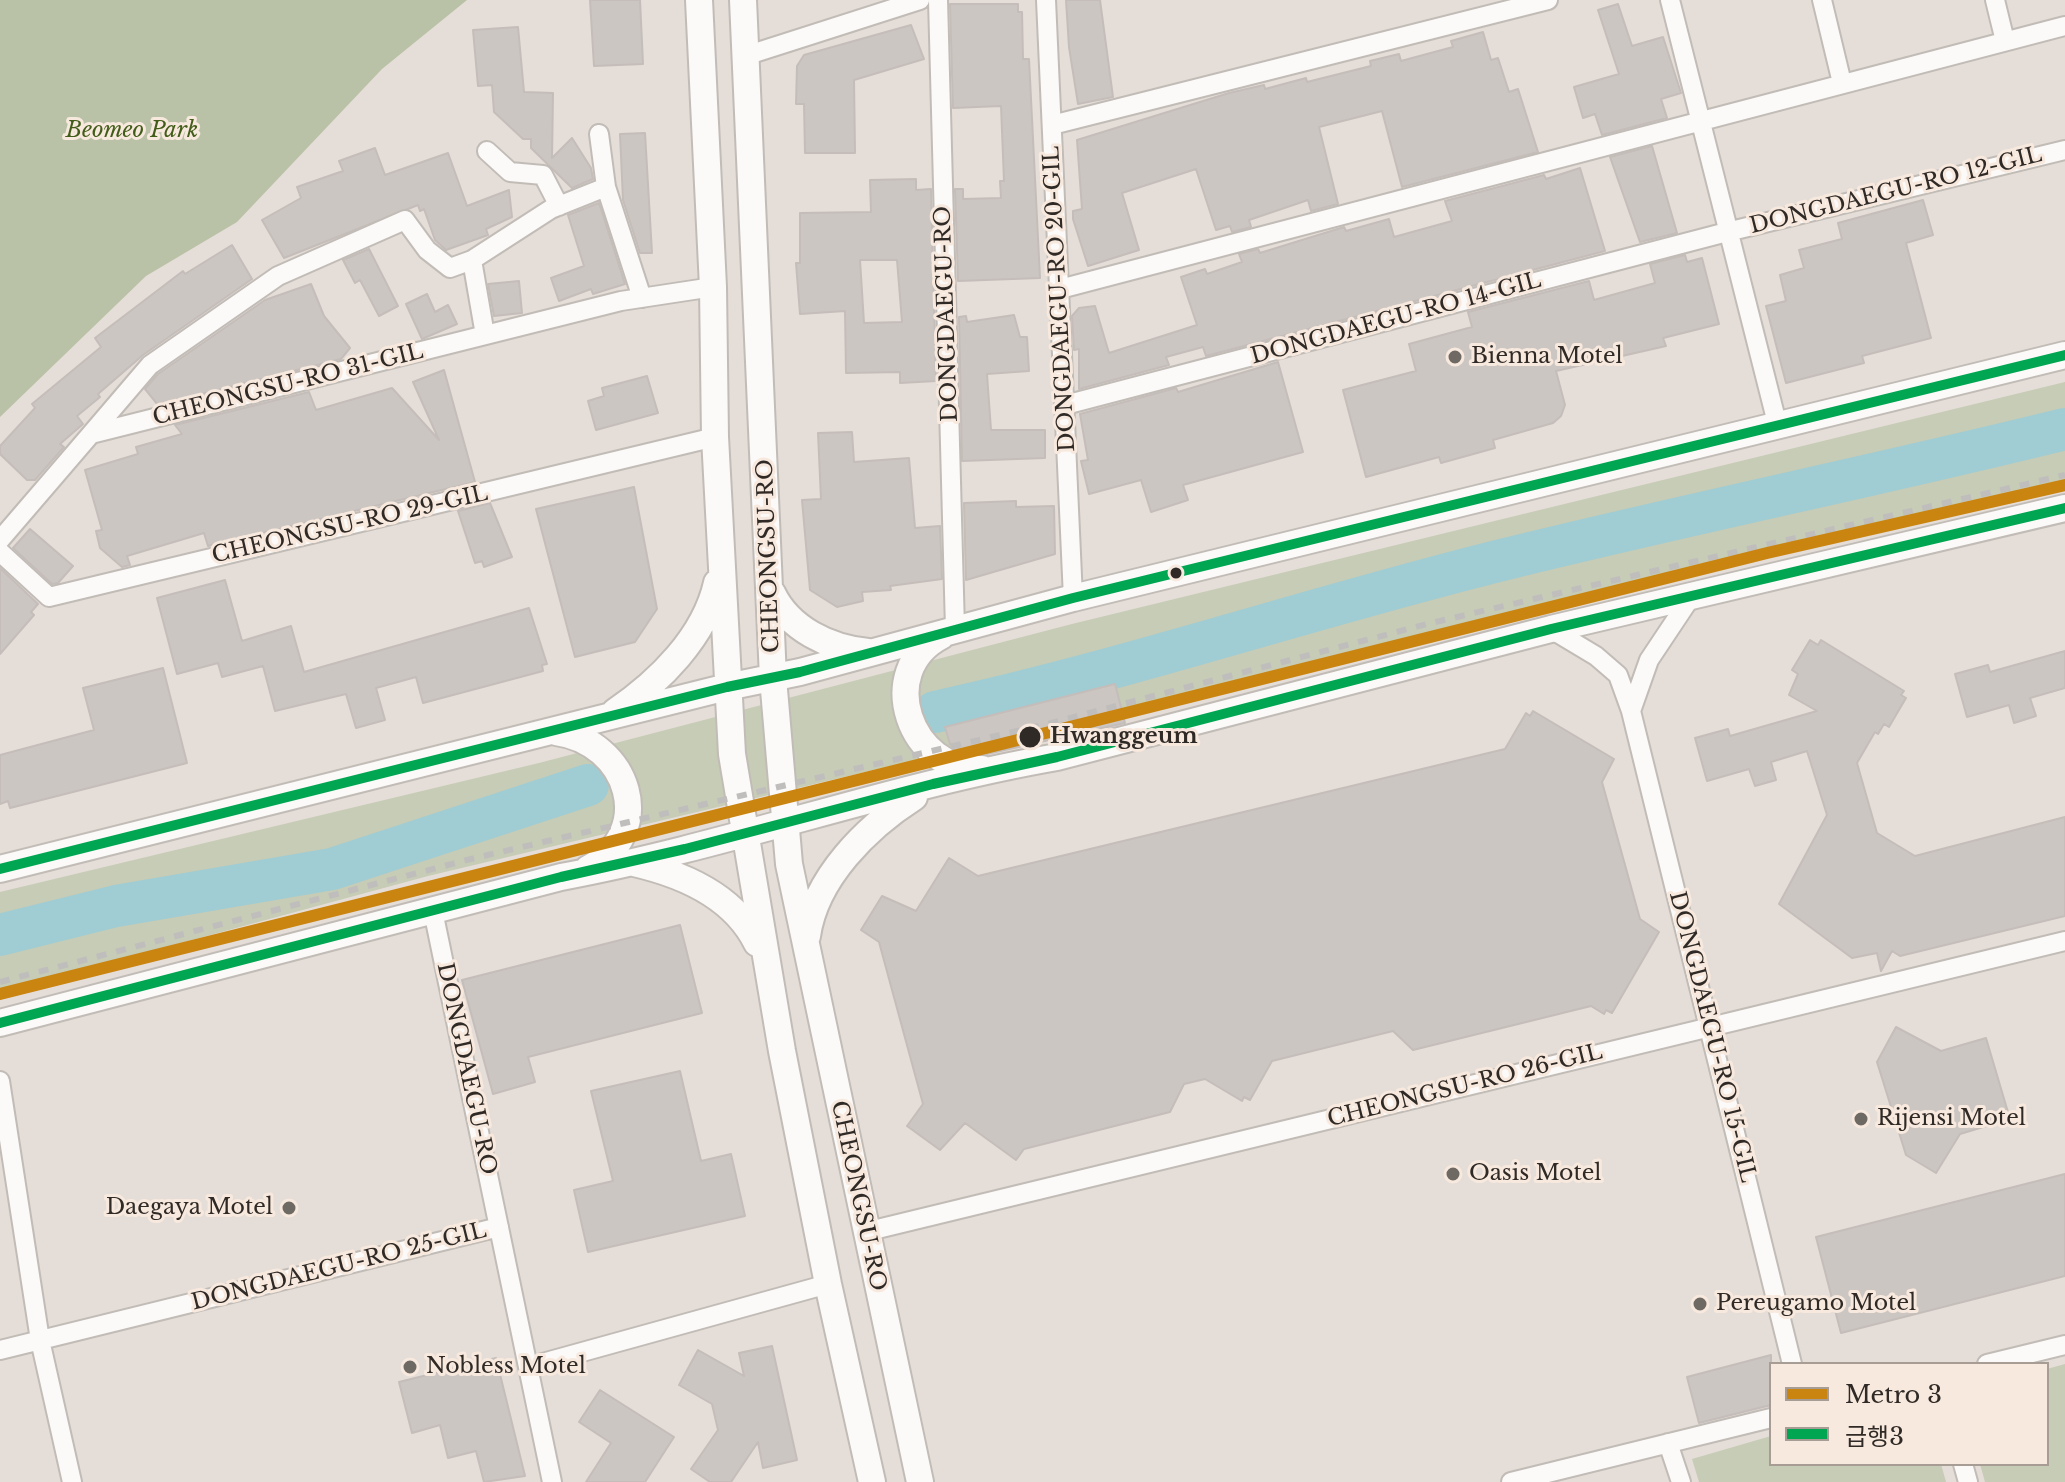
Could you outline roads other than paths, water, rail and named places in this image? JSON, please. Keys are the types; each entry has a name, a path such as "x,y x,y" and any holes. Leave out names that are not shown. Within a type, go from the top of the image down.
{"main road":[{"name":"CHEONGSU-RO","path":"699,0 727,687 743,833 828,1284 872,1482"},
{"name":"CHEONGSU-RO","path":"743,0 772,593 773,678 784,822 865,1232 920,1482"},
{"path":"0,869 773,678 1073,598 2065,355"},
{"path":"955,629 933,640 916,658 907,681 905,705 912,729 926,749 946,763 970,770 994,768 1057,757 1551,629 2065,508"},
{"path":"604,719 663,672 696,631 712,607 723,556"},
{"path":"772,593 779,607 816,637 835,646 875,652"},
{"path":"535,735 575,735 593,743 609,756 627,792 627,812 613,849 598,863 561,877"},
{"path":"0,1023 561,877 634,863 994,768"},
{"path":"806,940 814,909 857,843 895,809 940,784"},
{"path":"634,863 692,882 729,907 747,923 766,962"}],"street":[{"path":"745,56 920,0"},
{"name":"DONGDAEGU-RO","path":"938,0 955,629"},
{"name":"DONGDAEGU-RO 20-GIL","path":"1046,0 1073,598"},
{"path":"1052,125 1548,0"},
{"path":"1670,0 1778,427"},
{"path":"1822,0 1842,83"},
{"path":"1995,0 2005,41"},
{"path":"1060,289 1698,119 2065,26"},
{"path":"599,134 606,187 642,298"},
{"name":"DONGDAEGU-RO 12-GIL","path":"1727,232 2065,150"},
{"path":"487,151 510,172 543,175 559,206"},
{"path":"485,335 472,260 559,206 606,187"},
{"name":"CHEONGSU-RO 31-GIL","path":"0,540 150,365 278,276 405,220 427,250 450,268 472,260"},
{"name":"DONGDAEGU-RO 14-GIL","path":"1065,405 1727,232"},
{"name":"CHEONGSU-RO 31-GIL","path":"91,434 485,335 642,298 713,287"},
{"name":"CHEONGSU-RO 29-GIL","path":"0,552 49,597 715,437"},
{"path":"1631,711 1649,660 1694,594"},
{"name":"DONGDAEGU-RO 15-GIL","path":"1551,629 1596,656 1618,675 1631,711 1792,1362"},
{"name":"DONGDAEGU-RO","path":"433,911 499,1227"},
{"name":"CHEONGSU-RO 26-GIL","path":"865,1232 2065,941"},
{"path":"0,1081 40,1340 72,1482"},
{"name":"DONGDAEGU-RO 25-GIL","path":"0,1350 499,1227 552,1482"},
{"path":"528,1367 828,1284"},
{"path":"1995,1362 2065,1345"},
{"path":"1511,1482 1769,1418"},
{"path":"1668,1443 1681,1482"}],"waterway":[{"path":"935,712 1150,658 1506,559 2065,429"},
{"path":"0,935 116,906 332,869 588,785"}],"railway":[{"path":"0,982 471,859 1051,723 1427,624 2065,475"}],"metro line":[{"name":"3","path":"0,994 1767,553 2065,485"}],"place":[{"name":"Bienna Motel","path":"1455,357"},
{"name":"Hwanggeum","path":"1030,737"},
{"name":"Rijensi Motel","path":"1861,1119"},
{"name":"Oasis Motel","path":"1453,1174"},
{"name":"Daegaya Motel","path":"289,1208"},
{"name":"Pereugamo Motel","path":"1700,1304"},
{"name":"Nobless Motel","path":"410,1367"}],"park label":[{"name":"Beomeo Park","path":"132,131"}]}
